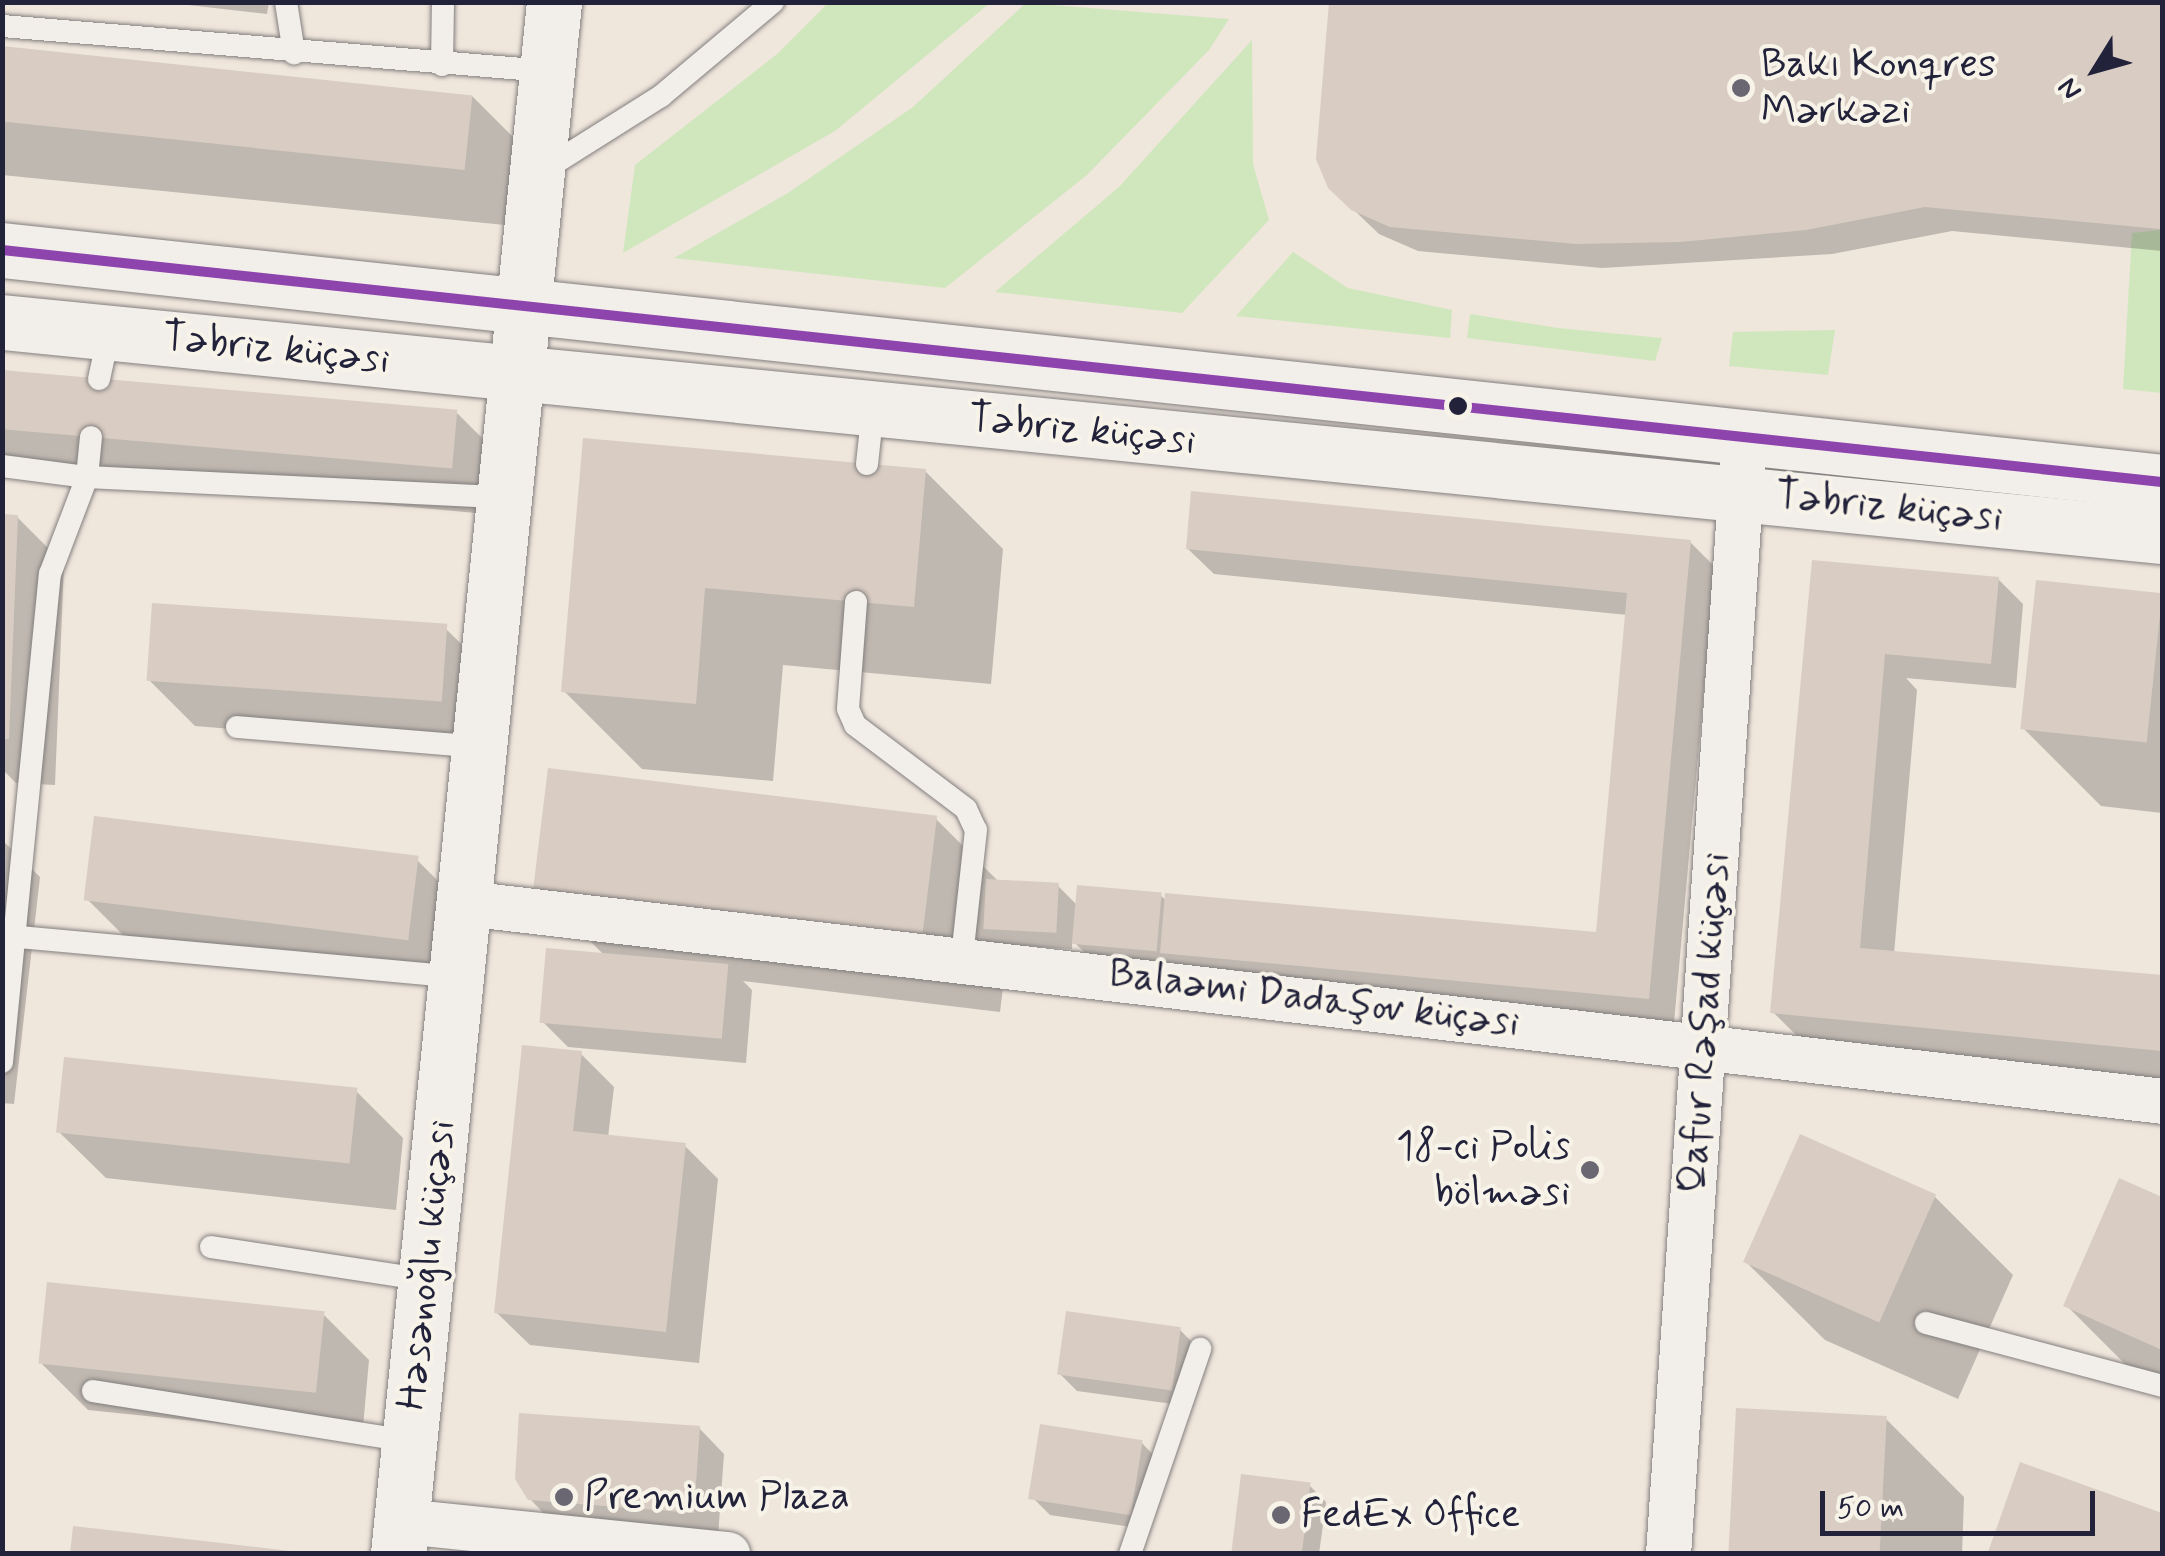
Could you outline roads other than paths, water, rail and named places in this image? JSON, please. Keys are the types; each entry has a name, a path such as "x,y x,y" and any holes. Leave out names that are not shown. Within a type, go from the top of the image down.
{"main road":[{"path":"465,903 503,497 542,171 554,2"},
{"name":"Təbriz küçəsi","path":"2,250 2162,482"},
{"name":"Təbriz küçəsi","path":"2,322 104,356 516,374 2162,536"},
{"name":"Həsənoğlu küçəsi","path":"400,1537 465,903"}],"street":[{"name":"Qafur Rəşad küçəsi","path":"1668,1554 1744,437"},
{"name":"Balaəmi Dadaşov küçəsi","path":"465,903 962,957 2162,1102"},
{"path":"400,1537 728,1554"}],"lane":[{"path":"286,2 294,53"},
{"path":"442,65 443,2"},
{"path":"542,171 661,96 773,2"},
{"path":"2,26 548,72"},
{"path":"868,464 873,410"},
{"path":"2,1062 19,937 50,574 87,476 91,437"},
{"path":"2,466 87,476 503,497"},
{"path":"856,602 848,709 855,725 966,810 976,830 962,957"},
{"path":"237,727 480,747"},
{"path":"19,937 457,977"},
{"path":"211,1246 426,1280"},
{"path":"1926,1324 2162,1386"},
{"path":"1130,1554 1200,1350"},
{"path":"93,1392 409,1441"}],"place":[{"name":"Bakı Konqres Mərkəzi","path":"1741,88"},
{"name":"18-ci Polis bölməsi","path":"1590,1170"},
{"name":"Premium Plaza","path":"564,1497"},
{"name":"FedEx Office","path":"1281,1515"}]}
